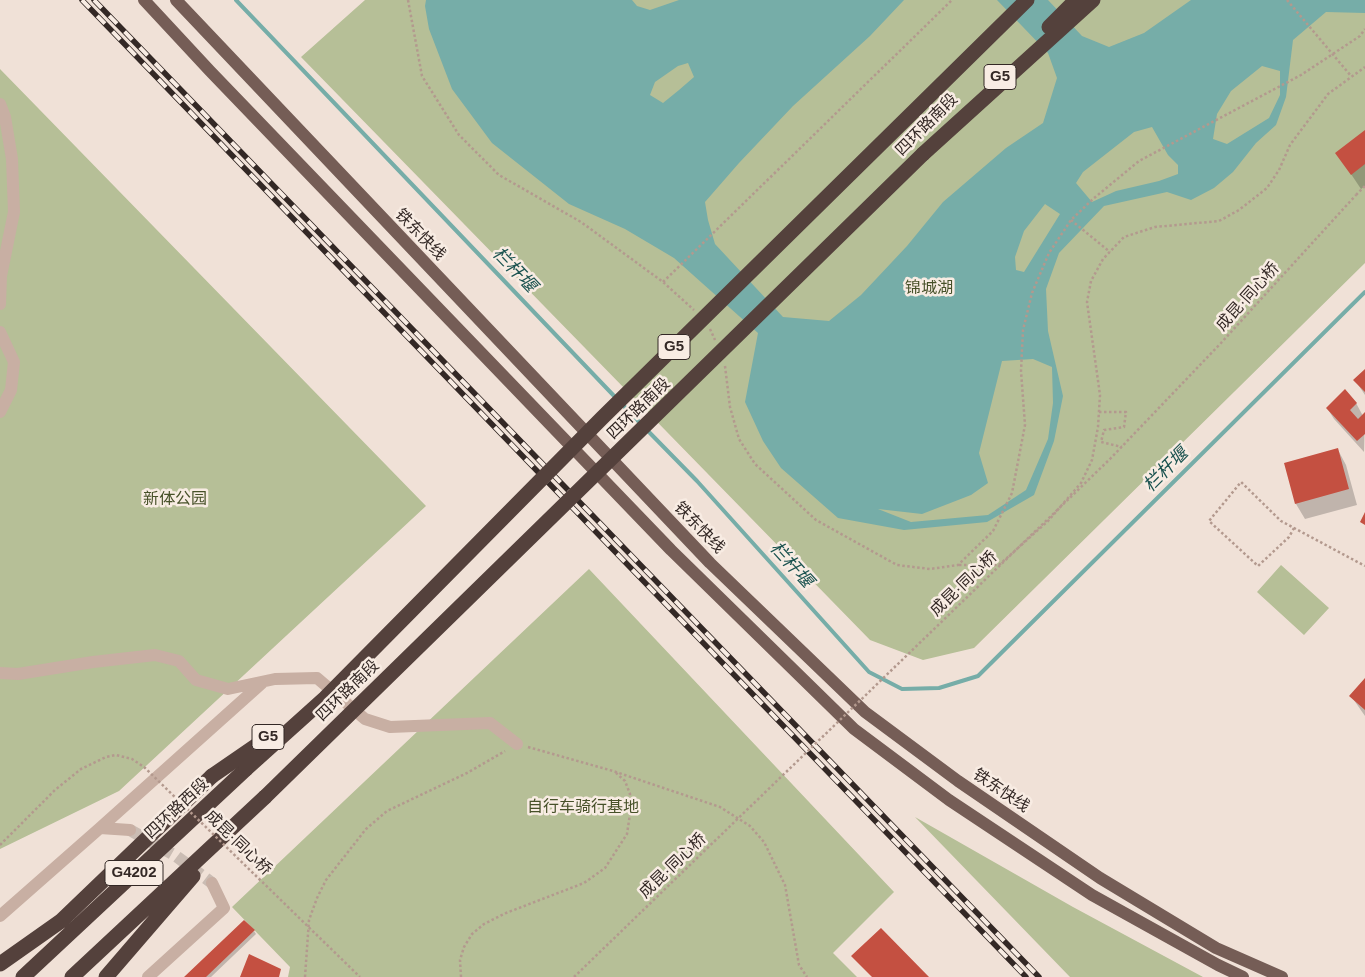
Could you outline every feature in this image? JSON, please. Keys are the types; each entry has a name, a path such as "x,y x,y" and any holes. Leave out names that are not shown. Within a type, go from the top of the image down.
{"highway":[{"name":"四环路南段","path":"246,769 325,698 609,411 1027,0"},
{"name":"四环路南段","path":"241,820 923,154 1076,0"},
{"path":"923,154 1093,0"},
{"name":"G5","path":"0,964 61,922 212,776 325,698"},
{"name":"四环路西段","path":"23,977 246,769"},
{"name":"G5","path":"106,977 241,820"},
{"name":"G4202","path":"72,977 241,820"},
{"path":"0,975 61,922"}],"main road":[{"path":"144,0 671,550 854,729 950,800 1092,895 1243,977"},
{"name":"铁东快线","path":"176,0 710,563 865,712 958,782 1100,878 1216,948 1282,977"}],"street":[{"path":"0,104 5,117 12,159 14,212 1,276 0,304"},
{"path":"0,332 14,362 10,390 0,412"},
{"path":"0,673 18,674 93,662 155,655 179,661 196,680 228,689 263,682 317,678 365,719 390,727 490,723 517,744"},
{"path":"0,916 263,682"},
{"path":"100,828 130,830"},
{"path":"148,977 224,908 212,883"}],"path":[{"path":"408,0 422,76 459,135 499,175 581,222 663,282 698,314"},
{"path":"663,282 952,0"},
{"path":"1286,0 1334,53 1351,76"},
{"path":"958,565 993,530 1012,494 1025,425 1021,371 1023,330 1032,293 1049,253 1071,220 1092,199 1139,161 1301,75 1360,36 1365,29"},
{"path":"724,357 730,407 739,439 755,464 816,520 897,565 930,569 958,565 999,565 1048,521 1081,483 1092,460 1100,395 1087,302 1091,281 1103,259 1124,238 1140,232 1155,227 1219,221 1239,210 1267,188 1279,170 1290,145 1328,94 1365,67"},
{"name":"成昆·同心桥","path":"574,977 1122,447 1221,343 1365,186"},
{"path":"1071,220 1110,252"},
{"path":"709,328 716,342"},
{"path":"1099,412 1126,412 1124,427 1104,430 1101,442 1122,447"},
{"path":"1294,528 1289,537 1258,566 1209,521 1241,482 1281,521 1365,566"},
{"path":"305,977 306,934 317,898 326,880 366,829 387,811 467,773 517,744 614,771 720,807 750,826 764,842 785,885 799,965 807,977"},
{"name":"成昆·同心桥","path":"0,845 55,790 81,769 106,757 116,755 132,759 144,767 360,977"},
{"path":"461,977 460,960 464,947 472,934 484,924 584,883 605,868 627,834 630,814 630,794 625,781 614,771"}],"green space":[{"name":"锦城湖","path":"365,0 1365,0 1365,263 974,648 923,660 870,640 301,57"},
{"name":"新体公园","path":"0,69 426,506 119,791 0,849"},
{"path":"1281,565 1329,608 1304,635 1257,592"},
{"name":"自行车骑行基地","path":"589,569 894,892 833,953 857,977 288,977 290,967 232,907"},
{"path":"915,817 1073,907 1203,977 1070,977"}],"water":[{"name":"锦城湖","path":"426,0 632,0 637,6 650,10 679,0 904,0 870,36 793,106 705,202 715,244 783,317 829,321 861,295 907,246 943,202 1006,148 1043,123 1057,78 1048,53 997,0 1048,0 1082,36 1109,47 1144,33 1191,0 1365,0 1365,13 1326,12 1293,40 1286,97 1276,125 1256,143 1233,172 1214,188 1191,200 1167,192 1104,206 1059,253 1046,289 1048,331 1063,396 1054,441 1034,495 987,522 904,530 838,518 781,468 763,441 745,402 758,333 674,258 625,229 569,204 492,143 452,89 429,29 425,6","holes":["688,63 694,77 663,103 650,95 655,82 678,66","1262,66 1280,71 1280,95 1269,118 1227,144 1213,139 1217,114 1231,91","1152,127 1168,155 1178,165 1178,174 1159,181 1116,191 1092,202 1076,183 1083,172 1134,132","1045,204 1060,214 1024,272 1016,270 1015,257 1024,231","1033,359 1052,367 1053,403 1048,439 1026,490 988,515 911,522 878,509 922,514 971,495 988,483 979,453 1002,361"]}],"building":[{"path":"1365,130 1365,164 1351,175 1335,153"},
{"path":"1365,369 1365,392 1353,380"},
{"path":"1345,389 1357,403 1350,410 1358,419 1365,412 1365,434 1357,441 1326,408"},
{"path":"1338,448 1349,489 1295,504 1284,463"},
{"path":"1365,512 1365,525 1360,522"},
{"path":"1365,678 1365,710 1349,696"},
{"path":"244,920 255,930 206,977 184,977"},
{"path":"881,928 929,977 872,977 851,956"},
{"path":"249,954 281,969 279,977 240,977"}],"waterway":[{"name":"栏杆堰","path":"236,0 616,398"},
{"name":"栏杆堰","path":"647,430 697,481 869,672 902,689 939,688 978,676 1365,292"},
{"name":"栏杆堰","path":"621,403 642,425"}],"tunnel":[{"path":"130,830 176,856 212,883"}],"railway":[{"path":"82,0 1026,977"},
{"path":"94,0 1039,977"}]}
